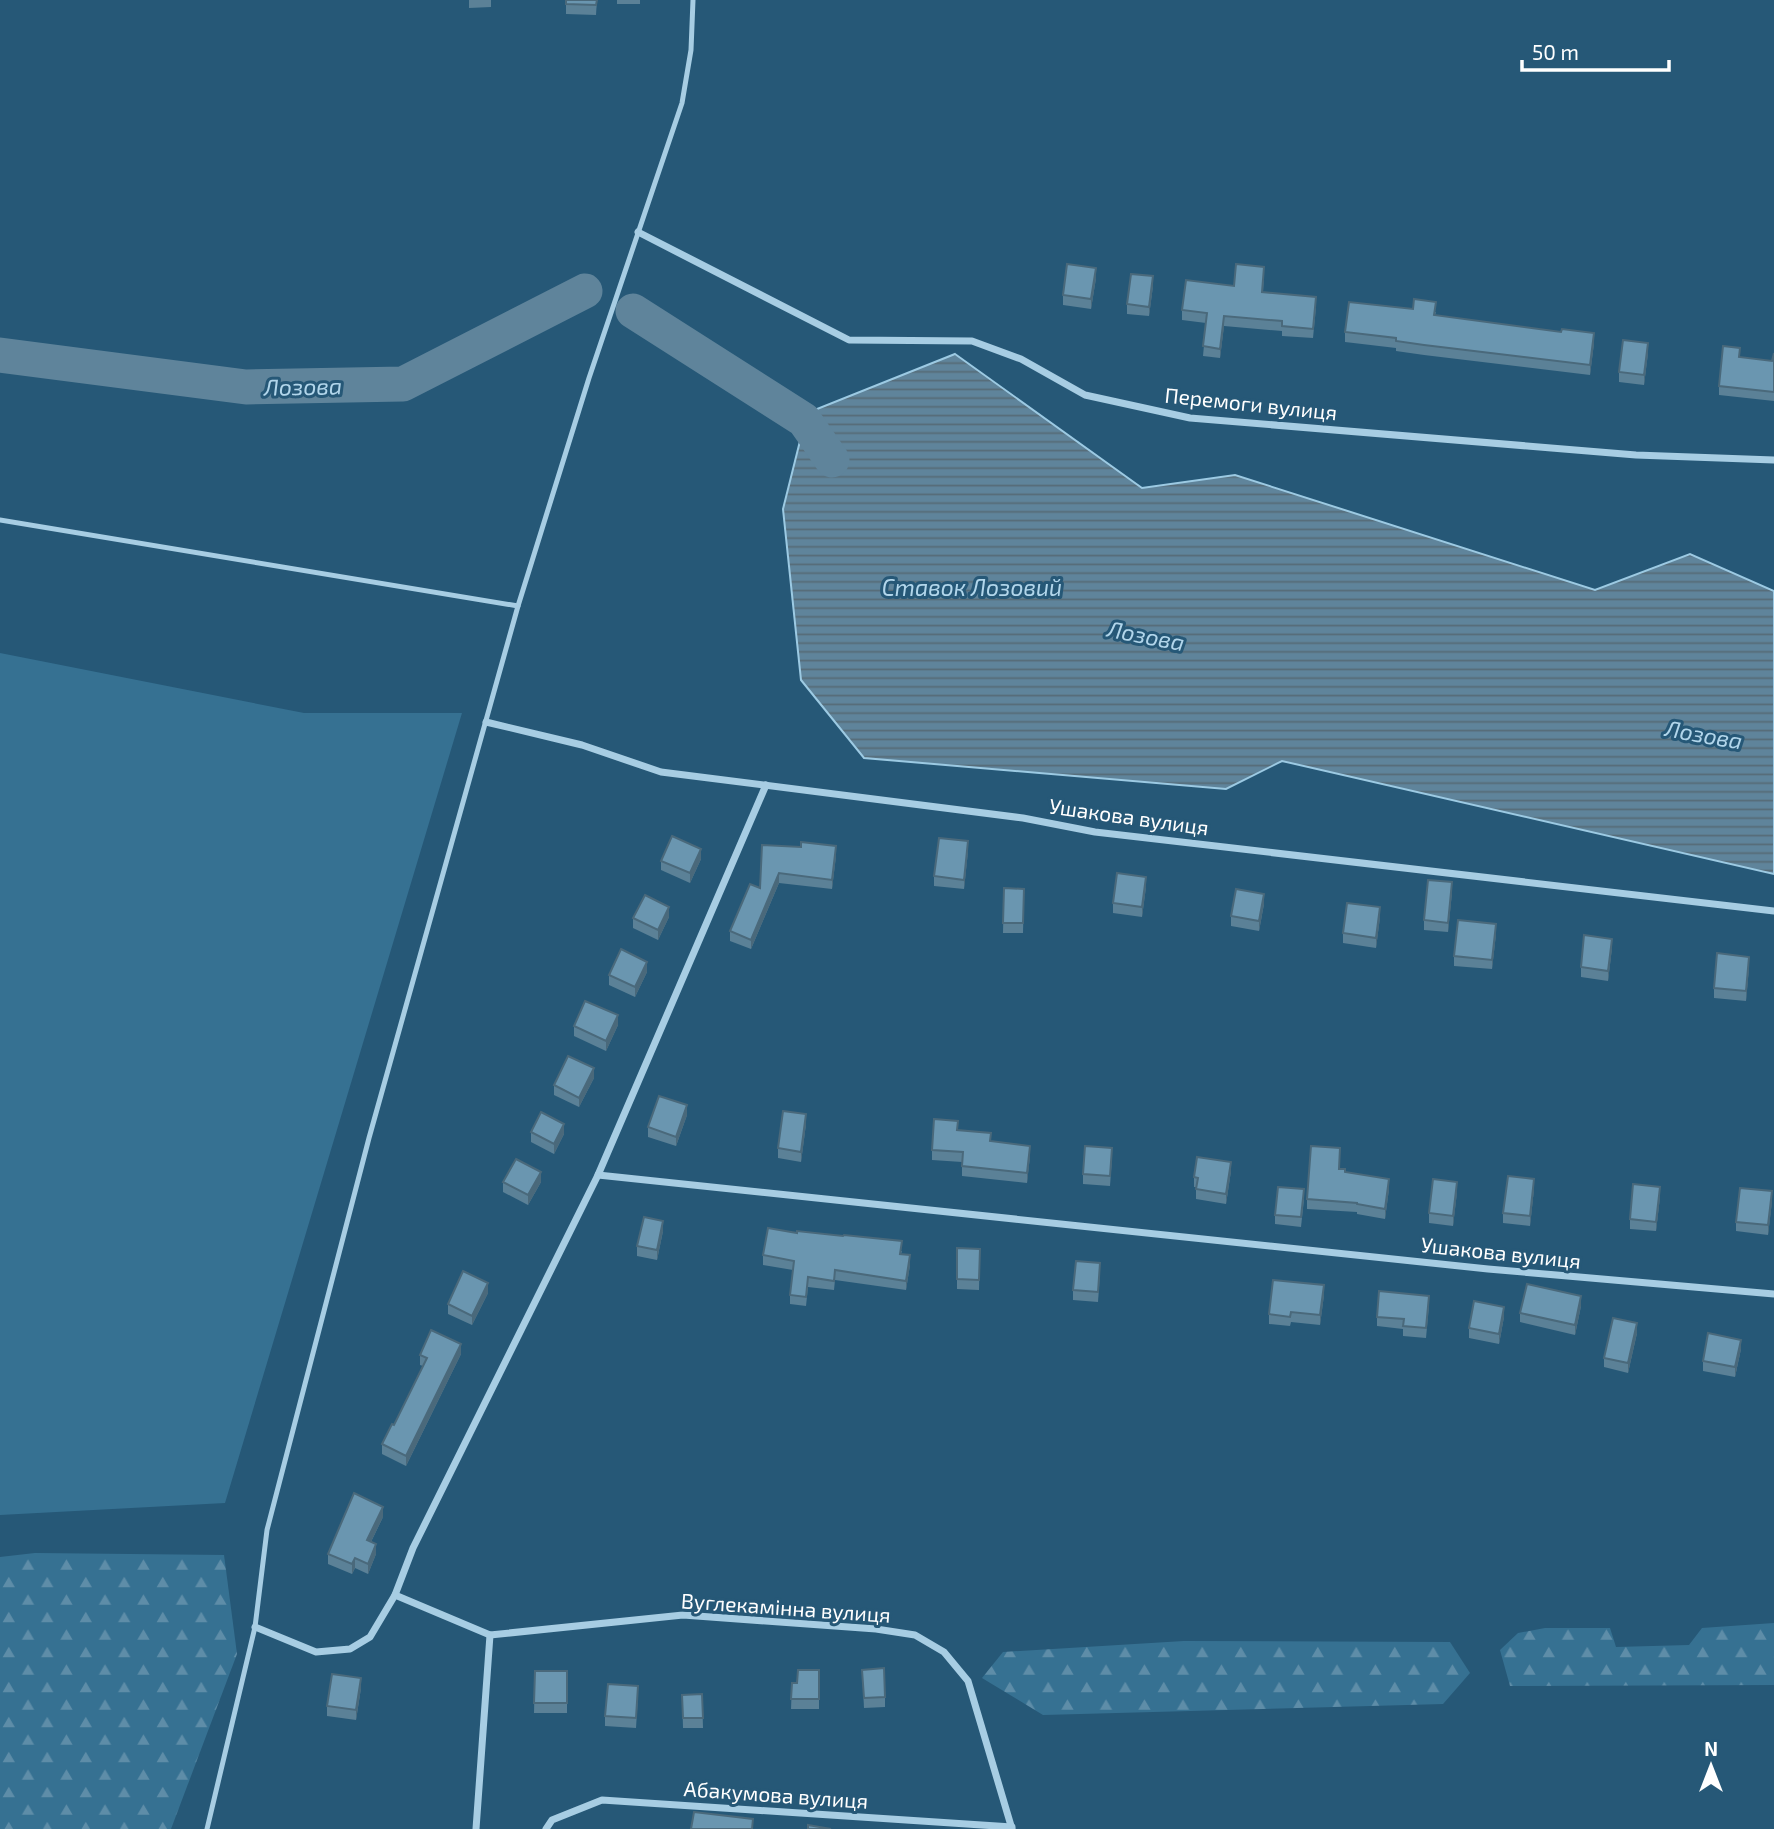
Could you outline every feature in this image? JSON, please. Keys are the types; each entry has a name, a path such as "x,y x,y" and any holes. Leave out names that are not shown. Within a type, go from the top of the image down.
{"street":[{"name":"Перемоги вулиця","path":"638,232 849,340 972,341 1021,359 1085,395 1190,418 1636,456 1774,460"},
{"name":"Ушакова вулиця","path":"486,722 582,745 661,772 1023,818 1095,832 1774,911"},
{"path":"255,1627 316,1652 351,1649 370,1637 395,1595 413,1548 598,1175 766,785"},
{"name":"Ушакова вулиця","path":"598,1175 1474,1267 1774,1294"},
{"name":"Вуглекамінна вулиця","path":"395,1595 490,1634 683,1615 876,1629 915,1635 944,1652 968,1681 1012,1828"},
{"path":"477,1829 490,1634"},
{"name":"Абакумова вулиця","path":"546,1829 552,1820 602,1800 1012,1828"}],"lane":[{"path":"207,1829 255,1627 267,1530 369,1138 518,606 589,378 682,103 691,50 693,0"},
{"path":"0,520 518,606"}],"green space":[{"path":"0,653 304,713 462,713 225,1503 0,1515"},
{"path":"35,1553 224,1555 237,1654 171,1829 0,1829 0,1557"},
{"path":"1774,1623 1774,1685 1510,1686 1500,1650 1518,1633 1545,1628 1610,1628 1616,1647 1689,1645 1702,1628"},
{"path":"1184,1641 1450,1642 1470,1673 1443,1704 1043,1715 982,1678 1003,1652"}],"water":[{"name":"Ставок Лозовий","path":"955,354 1142,488 1235,475 1595,590 1690,554 1774,591 1774,874 1282,761 1226,789 864,758 801,680 783,509 807,413"}],"building":[{"path":"566,0 597,0 596,5 566,4"},
{"path":"1067,264 1096,268 1091,299 1063,295"},
{"path":"1236,264 1264,267 1262,292 1316,297 1313,329 1282,326 1282,321 1224,316 1220,349 1203,346 1207,313 1182,310 1186,280 1234,286"},
{"path":"1131,274 1153,276 1149,307 1127,304"},
{"path":"1414,299 1436,302 1434,315 1561,332 1562,329 1594,333 1590,365 1424,345 1396,341 1396,338 1345,332 1349,302 1413,309"},
{"path":"1623,340 1648,343 1644,375 1619,372"},
{"path":"1723,346 1740,348 1739,357 1772,361 1774,353 1774,392 1719,386"},
{"path":"672,836 701,849 690,873 661,861"},
{"path":"939,838 968,841 964,880 934,876"},
{"path":"801,842 836,846 832,880 779,873 751,940 730,931 750,884 760,888 762,845 801,847"},
{"path":"1117,873 1146,877 1142,907 1113,903"},
{"path":"1428,880 1452,882 1448,923 1424,920"},
{"path":"1004,888 1024,889 1023,923 1003,923"},
{"path":"1236,889 1264,894 1259,921 1231,916"},
{"path":"645,895 669,907 658,930 633,918"},
{"path":"1347,903 1380,907 1376,938 1343,933"},
{"path":"1458,920 1496,924 1492,960 1454,956"},
{"path":"1584,935 1612,939 1608,971 1581,967"},
{"path":"621,949 647,962 635,987 609,975"},
{"path":"1717,953 1749,957 1746,991 1714,988"},
{"path":"585,1001 618,1015 606,1041 574,1026"},
{"path":"568,1056 594,1068 579,1098 554,1085"},
{"path":"659,1096 687,1105 676,1137 648,1127"},
{"path":"783,1111 806,1114 801,1152 778,1148"},
{"path":"541,1112 564,1124 554,1144 531,1132"},
{"path":"934,1119 958,1121 957,1130 991,1133 990,1141 1030,1146 1027,1173 962,1166 963,1152 932,1150"},
{"path":"1085,1146 1112,1148 1110,1176 1083,1174"},
{"path":"1311,1146 1340,1148 1339,1169 1345,1169 1345,1172 1389,1179 1385,1209 1357,1203 1307,1199"},
{"path":"1197,1157 1231,1162 1226,1194 1196,1189 1198,1178 1194,1177"},
{"path":"516,1159 541,1172 528,1195 503,1182"},
{"path":"1508,1176 1534,1179 1530,1216 1503,1213"},
{"path":"1433,1179 1457,1182 1453,1216 1429,1213"},
{"path":"1633,1184 1660,1187 1656,1222 1630,1219"},
{"path":"1278,1187 1304,1189 1301,1217 1275,1215"},
{"path":"1740,1188 1772,1191 1768,1225 1736,1222"},
{"path":"644,1217 663,1221 657,1250 637,1246"},
{"path":"768,1228 797,1233 902,1241 900,1254 910,1255 906,1281 835,1270 834,1281 808,1277 806,1297 790,1295 794,1261 763,1255"},
{"path":"957,1248 980,1249 979,1280 957,1279"},
{"path":"1076,1261 1100,1263 1098,1292 1073,1290"},
{"path":"463,1271 488,1283 472,1316 448,1304"},
{"path":"1273,1280 1324,1285 1320,1315 1291,1312 1290,1317 1269,1314"},
{"path":"1527,1284 1581,1296 1575,1325 1520,1313"},
{"path":"1379,1291 1429,1296 1426,1328 1403,1326 1404,1319 1377,1317"},
{"path":"1474,1301 1504,1307 1499,1334 1469,1328"},
{"path":"1613,1318 1637,1323 1628,1363 1604,1358"},
{"path":"431,1330 461,1344 406,1456 382,1444 427,1358 420,1355"},
{"path":"1708,1333 1741,1340 1735,1367 1703,1361"},
{"path":"354,1493 383,1507 367,1540 376,1544 368,1564 355,1558 352,1564 328,1554"},
{"path":"884,1668 885,1697 864,1698 862,1670"},
{"path":"798,1670 819,1670 819,1699 791,1699 792,1683 797,1683"},
{"path":"535,1671 567,1671 567,1703 534,1703"},
{"path":"332,1674 361,1678 356,1710 327,1706"},
{"path":"608,1684 638,1686 636,1718 605,1716"},
{"path":"702,1694 703,1718 683,1718 682,1695"},
{"path":"694,1812 753,1819 752,1829 691,1829"},
{"path":"808,1825 831,1829 808,1829"}],"waterway":[{"name":"Лозова","path":"0,355 246,387 403,384 585,291"},
{"name":"Лозова","path":"633,311 804,420 832,460"}]}
